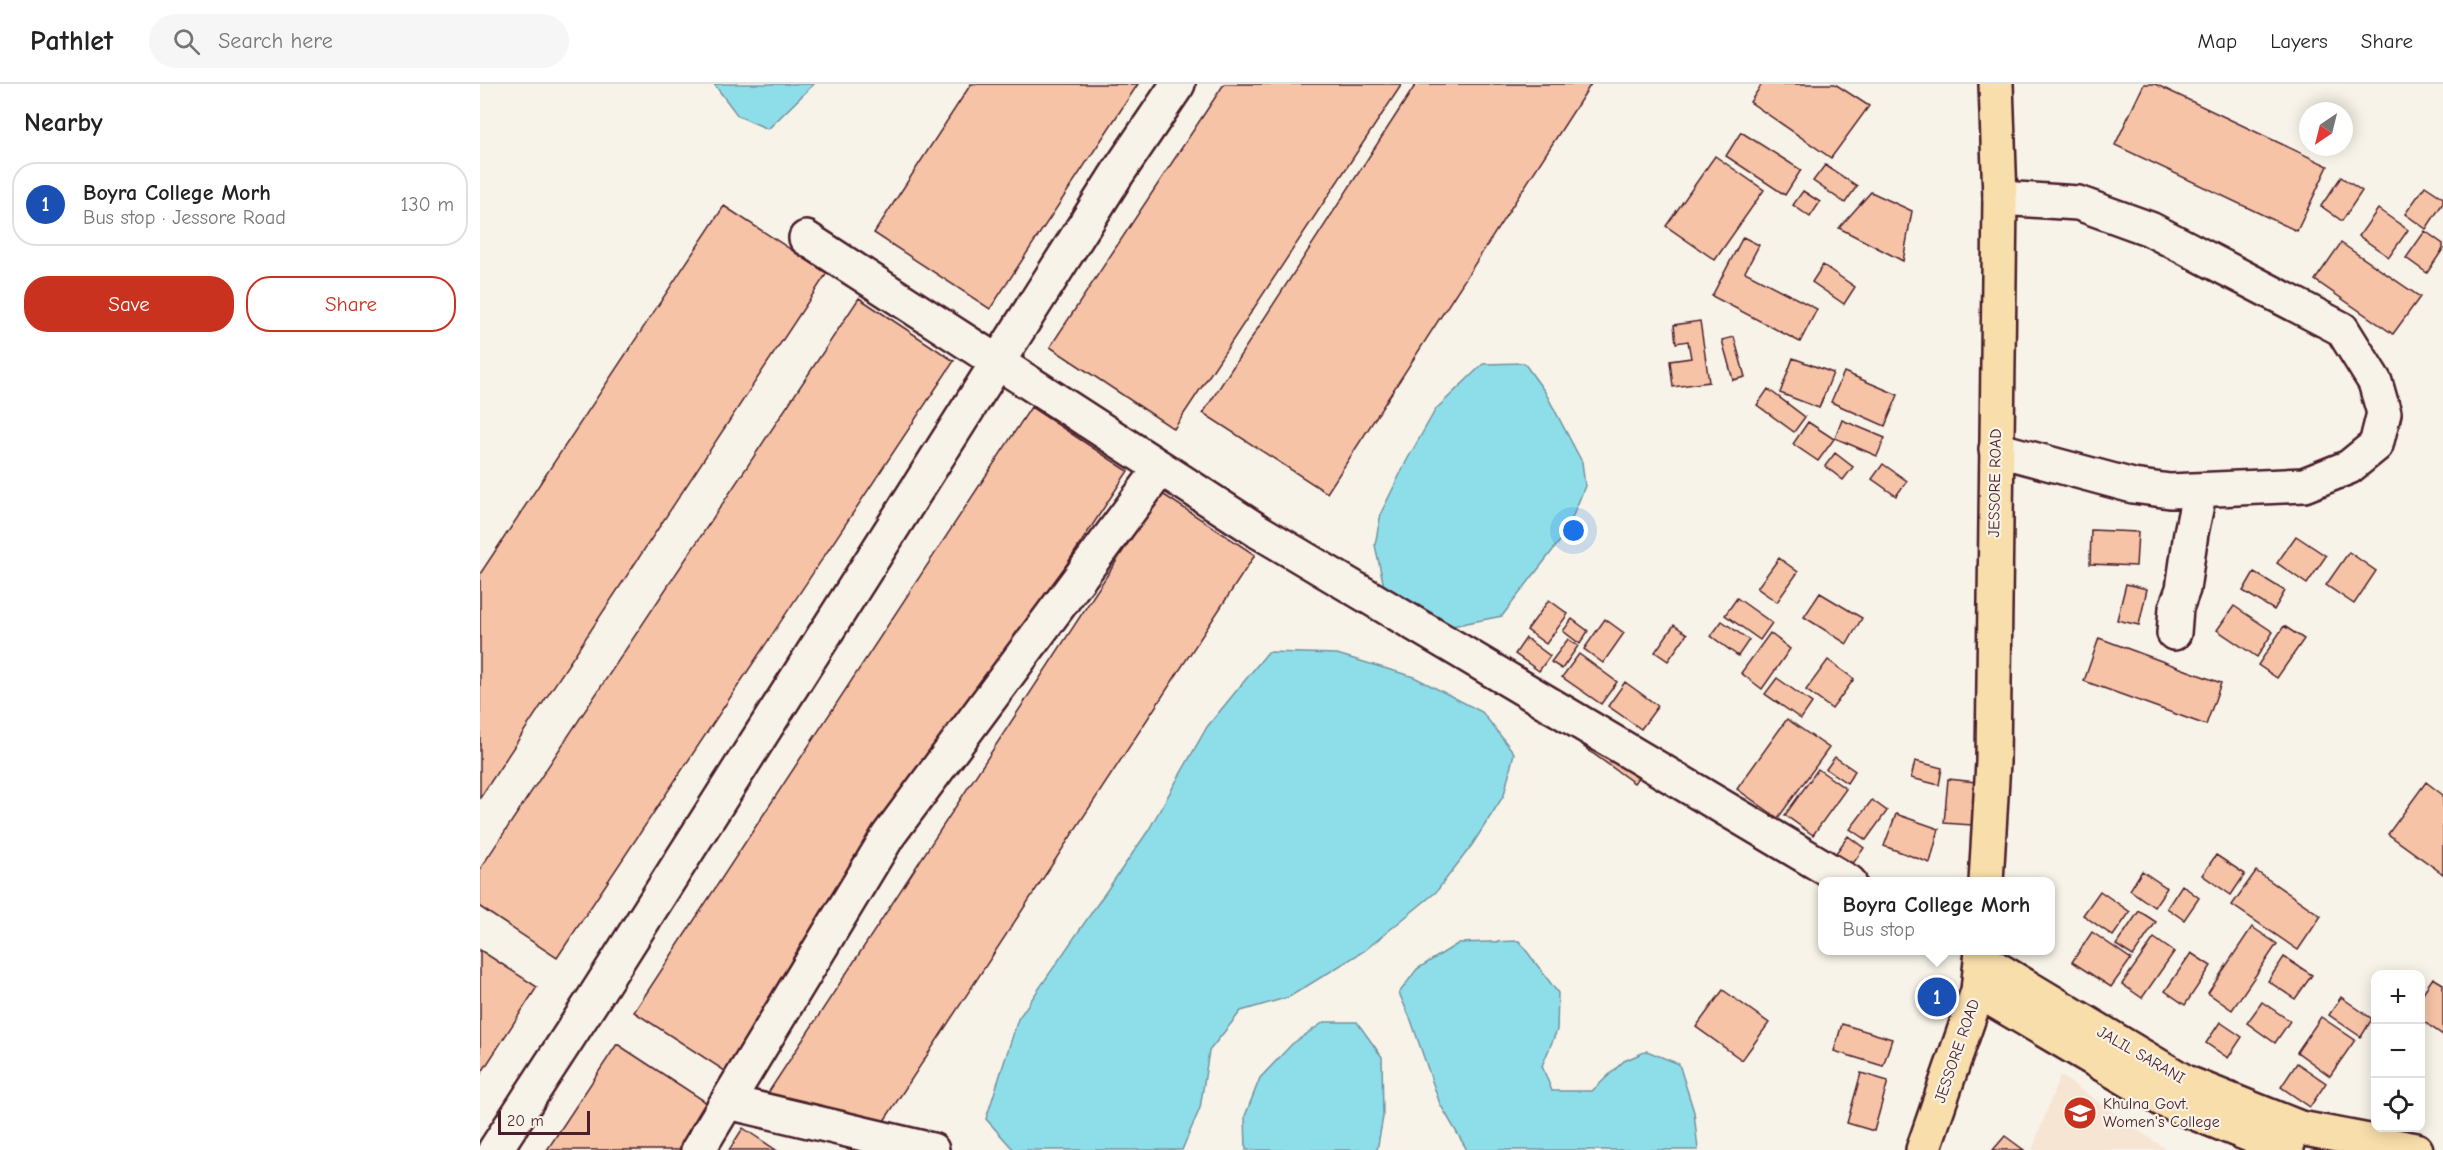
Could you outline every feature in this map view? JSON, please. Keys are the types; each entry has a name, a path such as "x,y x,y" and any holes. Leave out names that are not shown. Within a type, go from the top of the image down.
{"main road":[{"name":"JESSORE ROAD","path":"1986,877 1993,762 2000,198 1996,84"},
{"name":"JESSORE ROAD","path":"1923,1150 1977,963"},
{"name":"JALIL SARANI","path":"1977,963 2165,1101 2287,1150"},
{"name":"JALIL SARANI","path":"1977,963 2185,1082 2300,1128 2416,1150"}],"street":[{"path":"495,1150 1117,174 1178,84"},
{"path":"1996,449 2133,486 2170,491 2304,485 2349,467 2376,445 2384,413 2376,382 2342,329 2150,229 2078,203 2000,198"},
{"path":"806,238 1258,531 1841,877"},
{"path":"698,1150 888,836 1161,468"},
{"path":"2174,633 2176,608 2183,589 2200,490"},
{"path":"728,1102 932,1150"}],"shaded area":[{"name":"Khulna Govt. Women's College","path":"2060,1075 2167,1150 2032,1150"}],"water":[{"path":"714,84 814,84 768,129 738,116"},
{"path":"1524,363 1545,392 1582,462 1585,486 1566,533 1502,616 1452,626 1416,615 1385,591 1375,545 1381,513 1436,409 1483,364"},
{"path":"1268,652 1337,654 1414,677 1482,712 1514,753 1504,795 1472,845 1436,892 1364,951 1289,997 1241,1011 1209,1051 1200,1108 1182,1150 1014,1150 986,1119 1018,1019 1148,831 1207,727"},
{"path":"1519,941 1558,993 1557,1030 1542,1066 1552,1091 1592,1091 1624,1061 1647,1051 1679,1064 1694,1112 1698,1150 1467,1150 1440,1104 1411,1020 1399,993 1417,969 1459,943"},
{"path":"1324,1022 1357,1022 1382,1057 1383,1117 1377,1150 1246,1150 1245,1116 1260,1078 1292,1044"}],"building":[{"path":"971,84 1138,84 990,309 874,233"},
{"path":"1224,84 1402,84 1174,429 1050,347"},
{"path":"1416,84 1591,84 1327,493 1203,413"},
{"path":"1762,84 1835,84 1869,106 1831,158 1750,102"},
{"path":"2144,84 2155,84 2299,152 2299,156 2307,156 2328,166 2297,231 2115,145"},
{"path":"1741,132 1801,170 1785,195 1726,156"},
{"path":"1715,156 1764,190 1715,260 1666,226"},
{"path":"1825,165 1857,186 1845,203 1813,181"},
{"path":"2341,177 2362,191 2342,221 2321,206"},
{"path":"2425,186 2443,198 2443,203 2426,229 2405,214"},
{"path":"1803,191 1820,202 1810,217 1793,205"},
{"path":"1871,192 1912,211 1903,261 1839,228"},
{"path":"724,206 827,273 480,798 480,574"},
{"path":"2378,209 2408,230 2389,257 2359,236"},
{"path":"2425,231 2443,244 2443,249 2427,273 2406,258"},
{"path":"1743,237 1759,245 1745,272 1817,309 1800,342 1712,296"},
{"path":"2341,243 2420,297 2393,334 2315,280"},
{"path":"1823,265 1855,287 1844,304 1812,282"},
{"path":"859,298 954,361 557,958 480,907 480,869"},
{"path":"1700,321 1709,382 1673,387 1670,361 1691,358 1688,341 1676,343 1674,325"},
{"path":"1734,337 1745,377 1733,380 1722,340"},
{"path":"1793,358 1833,373 1819,408 1780,393"},
{"path":"1844,372 1898,395 1885,426 1831,402"},
{"path":"1768,389 1805,417 1794,432 1757,405"},
{"path":"1031,407 1128,471 731,1075 634,1012"},
{"path":"1842,420 1885,438 1877,456 1835,438"},
{"path":"1808,422 1834,439 1818,461 1793,444"},
{"path":"1835,453 1853,467 1843,480 1825,466"},
{"path":"1883,464 1907,481 1896,496 1872,479"},
{"path":"1161,493 1255,555 865,1150 848,1150 766,1096"},
{"path":"2091,530 2138,532 2136,566 2090,564"},
{"path":"2296,536 2326,556 2307,584 2277,563"},
{"path":"2349,552 2376,571 2354,604 2326,585"},
{"path":"1779,558 1798,572 1777,602 1757,588"},
{"path":"2254,572 2285,591 2274,610 2243,591"},
{"path":"2126,584 2147,589 2139,625 2117,620"},
{"path":"1820,593 1862,618 1847,644 1804,617"},
{"path":"1737,598 1772,623 1760,640 1725,615"},
{"path":"1549,600 1568,614 1546,644 1527,630"},
{"path":"2234,606 2273,632 2257,657 2217,630"},
{"path":"1572,619 1588,631 1580,644 1563,631"},
{"path":"1605,619 1624,633 1603,663 1584,649"},
{"path":"1722,621 1749,640 1738,656 1711,636"},
{"path":"1674,625 1687,634 1668,661 1655,652"},
{"path":"2284,626 2304,639 2277,678 2258,665"},
{"path":"1770,633 1790,649 1762,689 1741,673"},
{"path":"1526,638 1550,656 1539,671 1515,654"},
{"path":"2099,638 2221,683 2206,725 2084,681"},
{"path":"1568,639 1578,646 1562,669 1551,662"},
{"path":"1579,654 1617,682 1601,704 1562,677"},
{"path":"1828,660 1854,679 1832,709 1806,690"},
{"path":"1777,678 1812,703 1801,719 1765,694"},
{"path":"1625,682 1658,706 1641,729 1608,706"},
{"path":"1787,719 1829,748 1778,818 1737,789"},
{"path":"1599,726 1649,763 1634,783 1584,747"},
{"path":"1835,757 1855,771 1847,783 1826,769"},
{"path":"1915,761 1942,768 1939,785 1911,778"},
{"path":"1818,769 1846,789 1813,835 1785,815"},
{"path":"1948,779 1976,782 1972,825 1944,823"},
{"path":"2426,782 2443,795 2443,874 2388,834"},
{"path":"1872,800 1887,811 1866,840 1850,829"},
{"path":"1896,814 1939,829 1930,863 1884,846"},
{"path":"1848,836 1864,848 1852,865 1836,853"},
{"path":"2216,855 2245,874 2231,895 2202,875"},
{"path":"2142,871 2167,888 2154,907 2130,890"},
{"path":"2256,871 2321,916 2298,950 2232,905"},
{"path":"2182,885 2199,898 2184,920 2167,908"},
{"path":"2100,891 2130,912 2113,936 2083,915"},
{"path":"2139,911 2156,922 2133,956 2116,945"},
{"path":"2252,927 2277,944 2232,1010 2208,993"},
{"path":"2092,932 2131,959 2111,987 2072,962"},
{"path":"2154,938 2174,952 2142,998 2122,984"},
{"path":"480,950 537,987 480,1075"},
{"path":"2191,953 2211,966 2185,1005 2165,991"},
{"path":"2284,957 2312,975 2295,999 2268,981"},
{"path":"2433,978 2443,984 2443,1035 2425,1022 2425,990"},
{"path":"1723,990 1769,1023 1742,1060 1696,1027"},
{"path":"2341,997 2371,1018 2371,1021 2361,1037 2329,1015"},
{"path":"2262,1002 2290,1021 2275,1043 2247,1023"},
{"path":"2321,1017 2355,1040 2330,1076 2297,1052"},
{"path":"2220,1022 2242,1037 2228,1058 2206,1043"},
{"path":"1842,1024 1892,1039 1883,1066 1834,1051"},
{"path":"617,1044 712,1106 683,1150 547,1150"},
{"path":"2297,1063 2326,1083 2310,1107 2281,1087"},
{"path":"1861,1073 1888,1081 1874,1131 1847,1123"},
{"path":"743,1128 776,1150 729,1150"},
{"path":"2005,1136 2024,1150 1993,1150"}],"place":[{"name":"Boyra College Morh","path":"1937,997"},
{"name":"Khulna Govt. Women's College","path":"2080,1113"}]}
